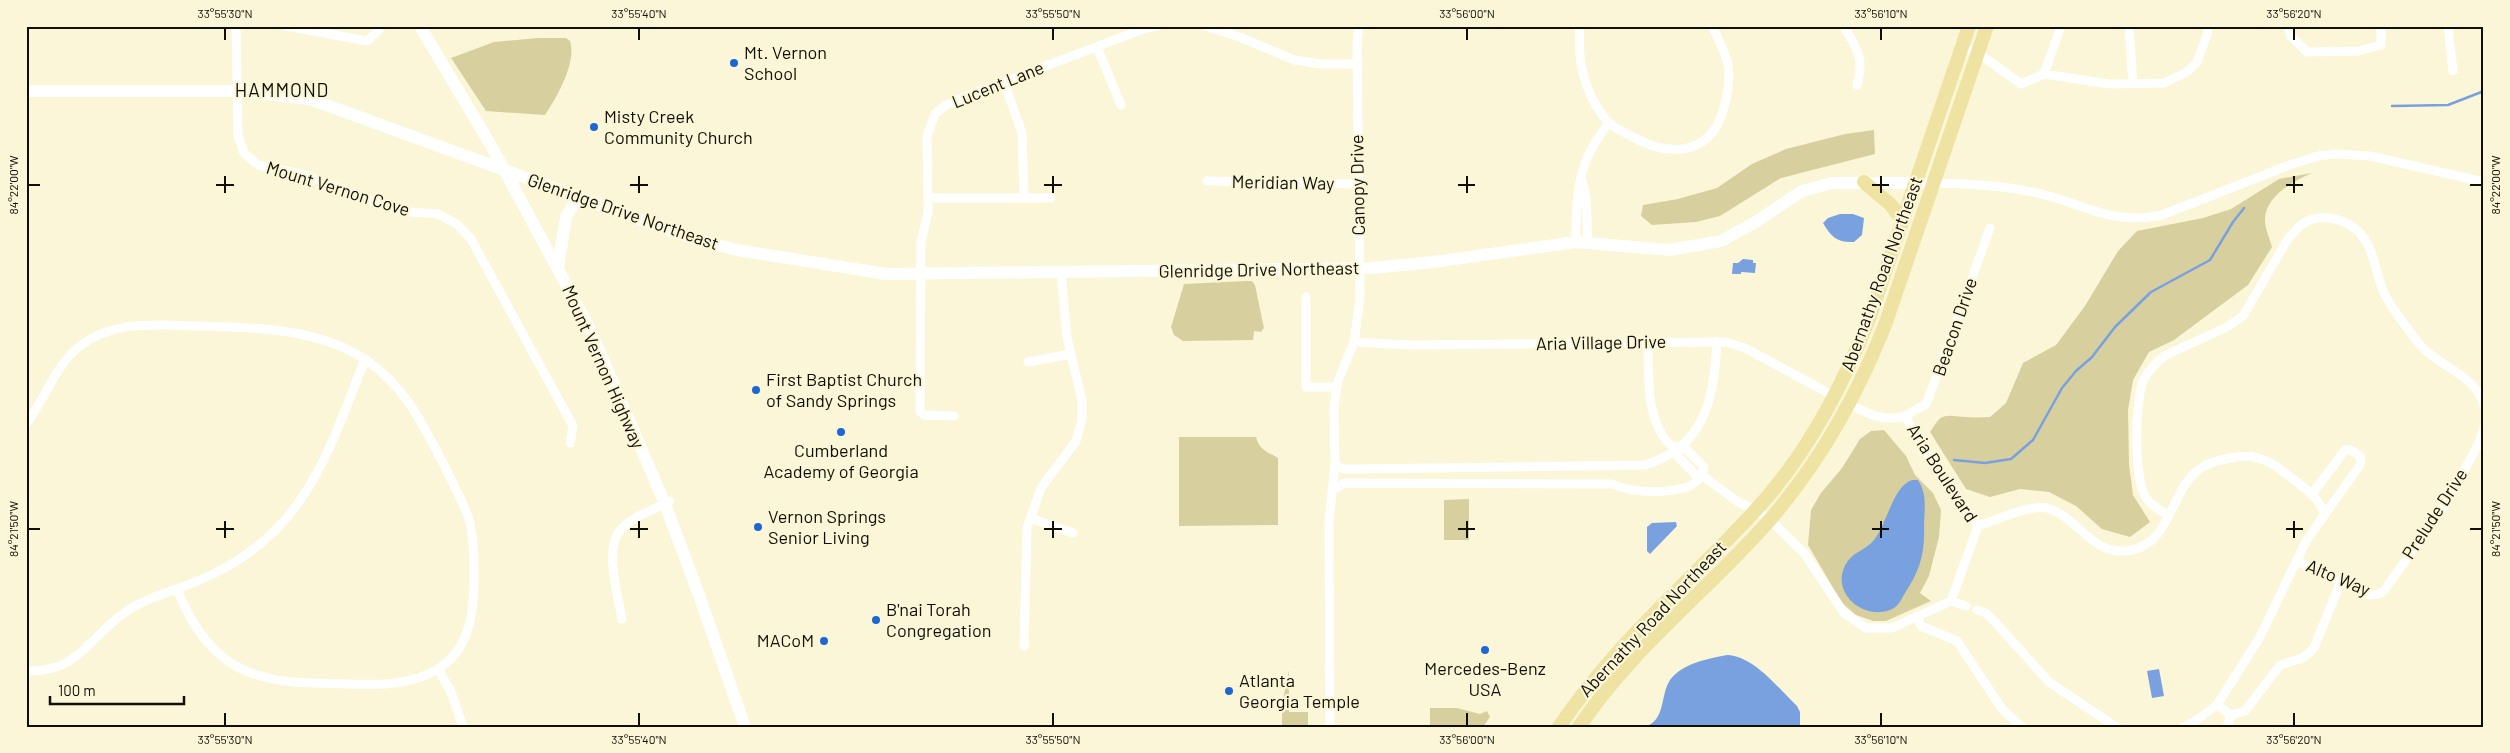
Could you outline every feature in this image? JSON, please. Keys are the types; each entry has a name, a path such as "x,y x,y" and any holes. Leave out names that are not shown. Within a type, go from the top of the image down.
{"main road":[{"name":"Abernathy Road Northeast","path":"1559,727 1593,680 1644,624 1756,510 1804,448 1854,359 1917,183 1969,26"},
{"name":"Abernathy Road Northeast","path":"1583,724 1606,690 1656,636 1770,520 1818,458 1869,366 1882,333 1935,183 1987,26"},
{"path":"1864,182 1891,205 1903,221"}],"street":[{"name":"Mount Vernon Cove","path":"236,26 238,135 244,153 258,165 304,175 398,211 438,214 457,224 471,239 573,426 570,443"},
{"path":"286,26 367,41 379,30 379,26"},
{"name":"Mount Vernon Highway","path":"420,26 506,172 589,327 667,502 744,727"},
{"name":"Lucent Lane","path":"954,416 924,416 920,411 921,243 928,198 927,136 935,114 946,105 959,99 1146,27 1158,26"},
{"path":"1205,26 1237,36 1294,60 1320,64 1357,64"},
{"name":"Canopy Drive","path":"1330,727 1329,522 1334,490 1334,406 1337,387 1354,342 1360,268 1357,64 1359,26"},
{"path":"1580,26 1578,45 1580,67 1597,106 1609,123 1638,140 1662,149 1682,150 1705,140 1713,132 1722,116 1728,92 1728,65 1713,26"},
{"path":"1844,26 1859,53 1862,69 1857,85"},
{"path":"2044,74 2062,26"},
{"path":"2129,26 2133,84"},
{"path":"1962,48 1978,53 2021,84 2044,74 2109,84 2164,83 2187,72 2197,62 2208,32 2207,26"},
{"path":"2288,26 2291,36 2306,52 2358,51 2381,45 2381,26"},
{"path":"2448,26 2453,71"},
{"path":"1097,47 1121,105"},
{"path":"1004,82 1022,133 1024,198"},
{"name":"Glenridge Drive Northeast","path":"26,91 237,91 294,96 327,104 506,172 688,237 737,250 886,274 1360,268 1433,262 1582,242 1670,250 1721,241 1754,223 1802,191 1832,183 1935,183 2031,192 2058,199 2095,213 2117,218 2141,219 2162,215 2292,164 2318,156 2337,154 2370,156 2484,182"},
{"path":"1582,242 1576,210 1576,198 1588,153 1609,123"},
{"path":"1582,180 1586,210 1582,242"},
{"name":"Meridian Way","path":"1207,181 1358,184"},
{"path":"558,268 566,217 578,197"},
{"path":"928,198 1051,198"},
{"path":"1576,210 1586,210"},
{"path":"2168,516 2147,500 2139,483 2137,455 2138,406 2144,380 2158,361 2166,355 2227,327 2244,316 2288,239 2297,228 2313,219 2332,218 2357,230 2366,241 2373,257 2386,297 2418,344 2434,359 2473,386 2480,395 2484,406"},
{"name":"Beacon Drive","path":"1906,416 1926,404 1929,398 1990,228"},
{"path":"1024,646 1026,528 1041,488 1076,441 1082,420 1082,400 1071,354 1062,298 1061,272"},
{"path":"1306,296 1306,387 1337,387"},
{"path":"26,424 63,364 78,347 100,333 126,326 245,326 280,330 333,344 365,359 392,380 413,406 462,500 470,524 474,553 472,619 460,648 438,669 418,679 396,683 294,683 262,678 233,665 208,644 188,618 177,589"},
{"name":"Aria Village Drive","path":"1354,342 1420,345 1716,342 1744,348 1834,396"},
{"path":"1648,342 1650,400 1664,439 1670,445 1678,447"},
{"path":"1335,464 1343,469 1645,465 1660,460 1698,429 1711,397 1716,342"},
{"path":"1028,362 1071,354"},
{"path":"26,671 57,667 73,660 127,612 150,598 211,575 240,559 267,538 293,511 310,487 324,462 365,359"},
{"name":"Aria Boulevard","path":"1849,404 1880,418 1890,419 1906,416 1926,451 1978,526 1951,601"},
{"name":"Prelude Drive","path":"2379,594 2384,591 2447,502 2479,443 2484,428"},
{"path":"1678,447 1677,456 1695,474 1703,476 1738,502 1756,510 1770,520 1804,553 1844,613 1866,628 1892,628 1951,601 1966,606"},
{"path":"2183,727 2194,722 2216,705 2260,637 2306,541 2324,513 2360,465 2361,457 2351,450 2345,450 2312,494"},
{"path":"1978,526 2026,510 2047,508 2066,518 2100,546 2110,550 2123,551 2145,546 2156,538 2192,477 2200,468 2212,462 2240,456 2254,456 2273,464 2312,494 2321,504 2324,513"},
{"path":"1334,490 1345,483 1612,484 1623,489 1652,491 1688,487 1703,476"},
{"path":"622,619 612,566 613,545 620,529 634,519 667,502"},
{"path":"1030,518 1073,533"},
{"name":"Alto Way","path":"2296,560 2370,595 2379,594"},
{"path":"2216,705 2231,715 2245,711 2280,665 2303,658 2314,648 2341,581"},
{"path":"1977,610 1986,613 2049,682 2116,727"},
{"path":"1917,616 1921,626 1957,641 2002,708 2022,727"},
{"path":"438,669 452,692 463,727"},
{"path":"2227,727 2231,715"}],"shaded area":[{"path":"538,38 566,38 570,41 571,49 571,59 565,79 545,115 486,111 451,58 494,42"},
{"path":"1874,130 1875,154 1781,178 1720,216 1696,222 1652,225 1641,216 1643,205 1678,199 1717,188 1752,164 1786,149 1845,134"},
{"path":"2312,173 2282,190 2266,211 2265,220 2272,247 2248,285 2174,340 2149,352 2133,380 2128,410 2129,464 2133,495 2150,522 2130,537 2102,529 2076,506 2049,492 2020,489 1990,497 1966,489 1930,432 1934,425 1945,416 1990,417 2006,403 2023,363 2056,345 2085,306 2118,251 2137,231 2203,218 2231,209 2279,179"},
{"path":"1252,281 1255,285 1264,328 1261,332 1254,331 1253,340 1183,341 1174,335 1171,327 1184,284"},
{"path":"1884,430 1906,456 1915,475 1933,493 1941,510 1939,537 1929,576 1920,593 1931,601 1886,621 1873,621 1856,615 1842,603 1808,545 1811,510 1821,493 1842,468 1860,439 1871,431"},
{"path":"1179,437 1256,437 1262,448 1278,458 1278,525 1179,526"},
{"path":"1469,499 1469,540 1444,540 1444,500"},
{"path":"1289,670 1289,712 1308,712 1308,727 1282,727 1282,705"},
{"path":"1430,708 1457,708 1480,714 1487,711 1490,717 1483,727 1430,727"}],"water":[{"path":"1840,214 1853,214 1864,218 1862,235 1854,242 1835,238 1823,223 1828,218"},
{"path":"1743,259 1753,260 1753,263 1756,263 1755,273 1741,272 1741,274 1732,274 1733,263 1738,263"},
{"path":"1912,480 1918,480 1923,491 1925,503 1923,546 1917,570 1896,607 1884,612 1864,609 1848,597 1843,588 1844,568 1850,558 1874,540 1895,497 1905,484"},
{"path":"1676,522 1677,526 1650,554 1647,551 1647,527 1652,523"},
{"path":"1727,655 1747,661 1774,682 1797,706 1800,712 1800,727 1645,727 1652,724 1660,713 1667,686 1675,674 1696,663"},
{"path":"2159,669 2164,696 2152,698 2147,671"}],"waterway":[{"path":"2392,106 2448,105 2484,91"},
{"path":"1954,460 1985,463 2011,459 2033,440 2062,388 2076,371 2092,357 2115,327 2151,292 2210,260 2233,222 2244,208"}],"place":[{"name":"Mt. Vernon School","path":"734,63"},
{"name":"Misty Creek Community Church","path":"594,127"},
{"name":"First Baptist Church of Sandy Springs","path":"756,390"},
{"name":"Cumberland Academy of Georgia","path":"841,432"},
{"name":"Vernon Springs Senior Living","path":"758,527"},
{"name":"B'nai Torah Congregation","path":"876,620"},
{"name":"MACoM","path":"824,641"},
{"name":"Mercedes-Benz USA","path":"1485,650"},
{"name":"Atlanta Georgia Temple","path":"1229,691"}],"district":[{"name":"HAMMOND","path":"282,90"}]}
